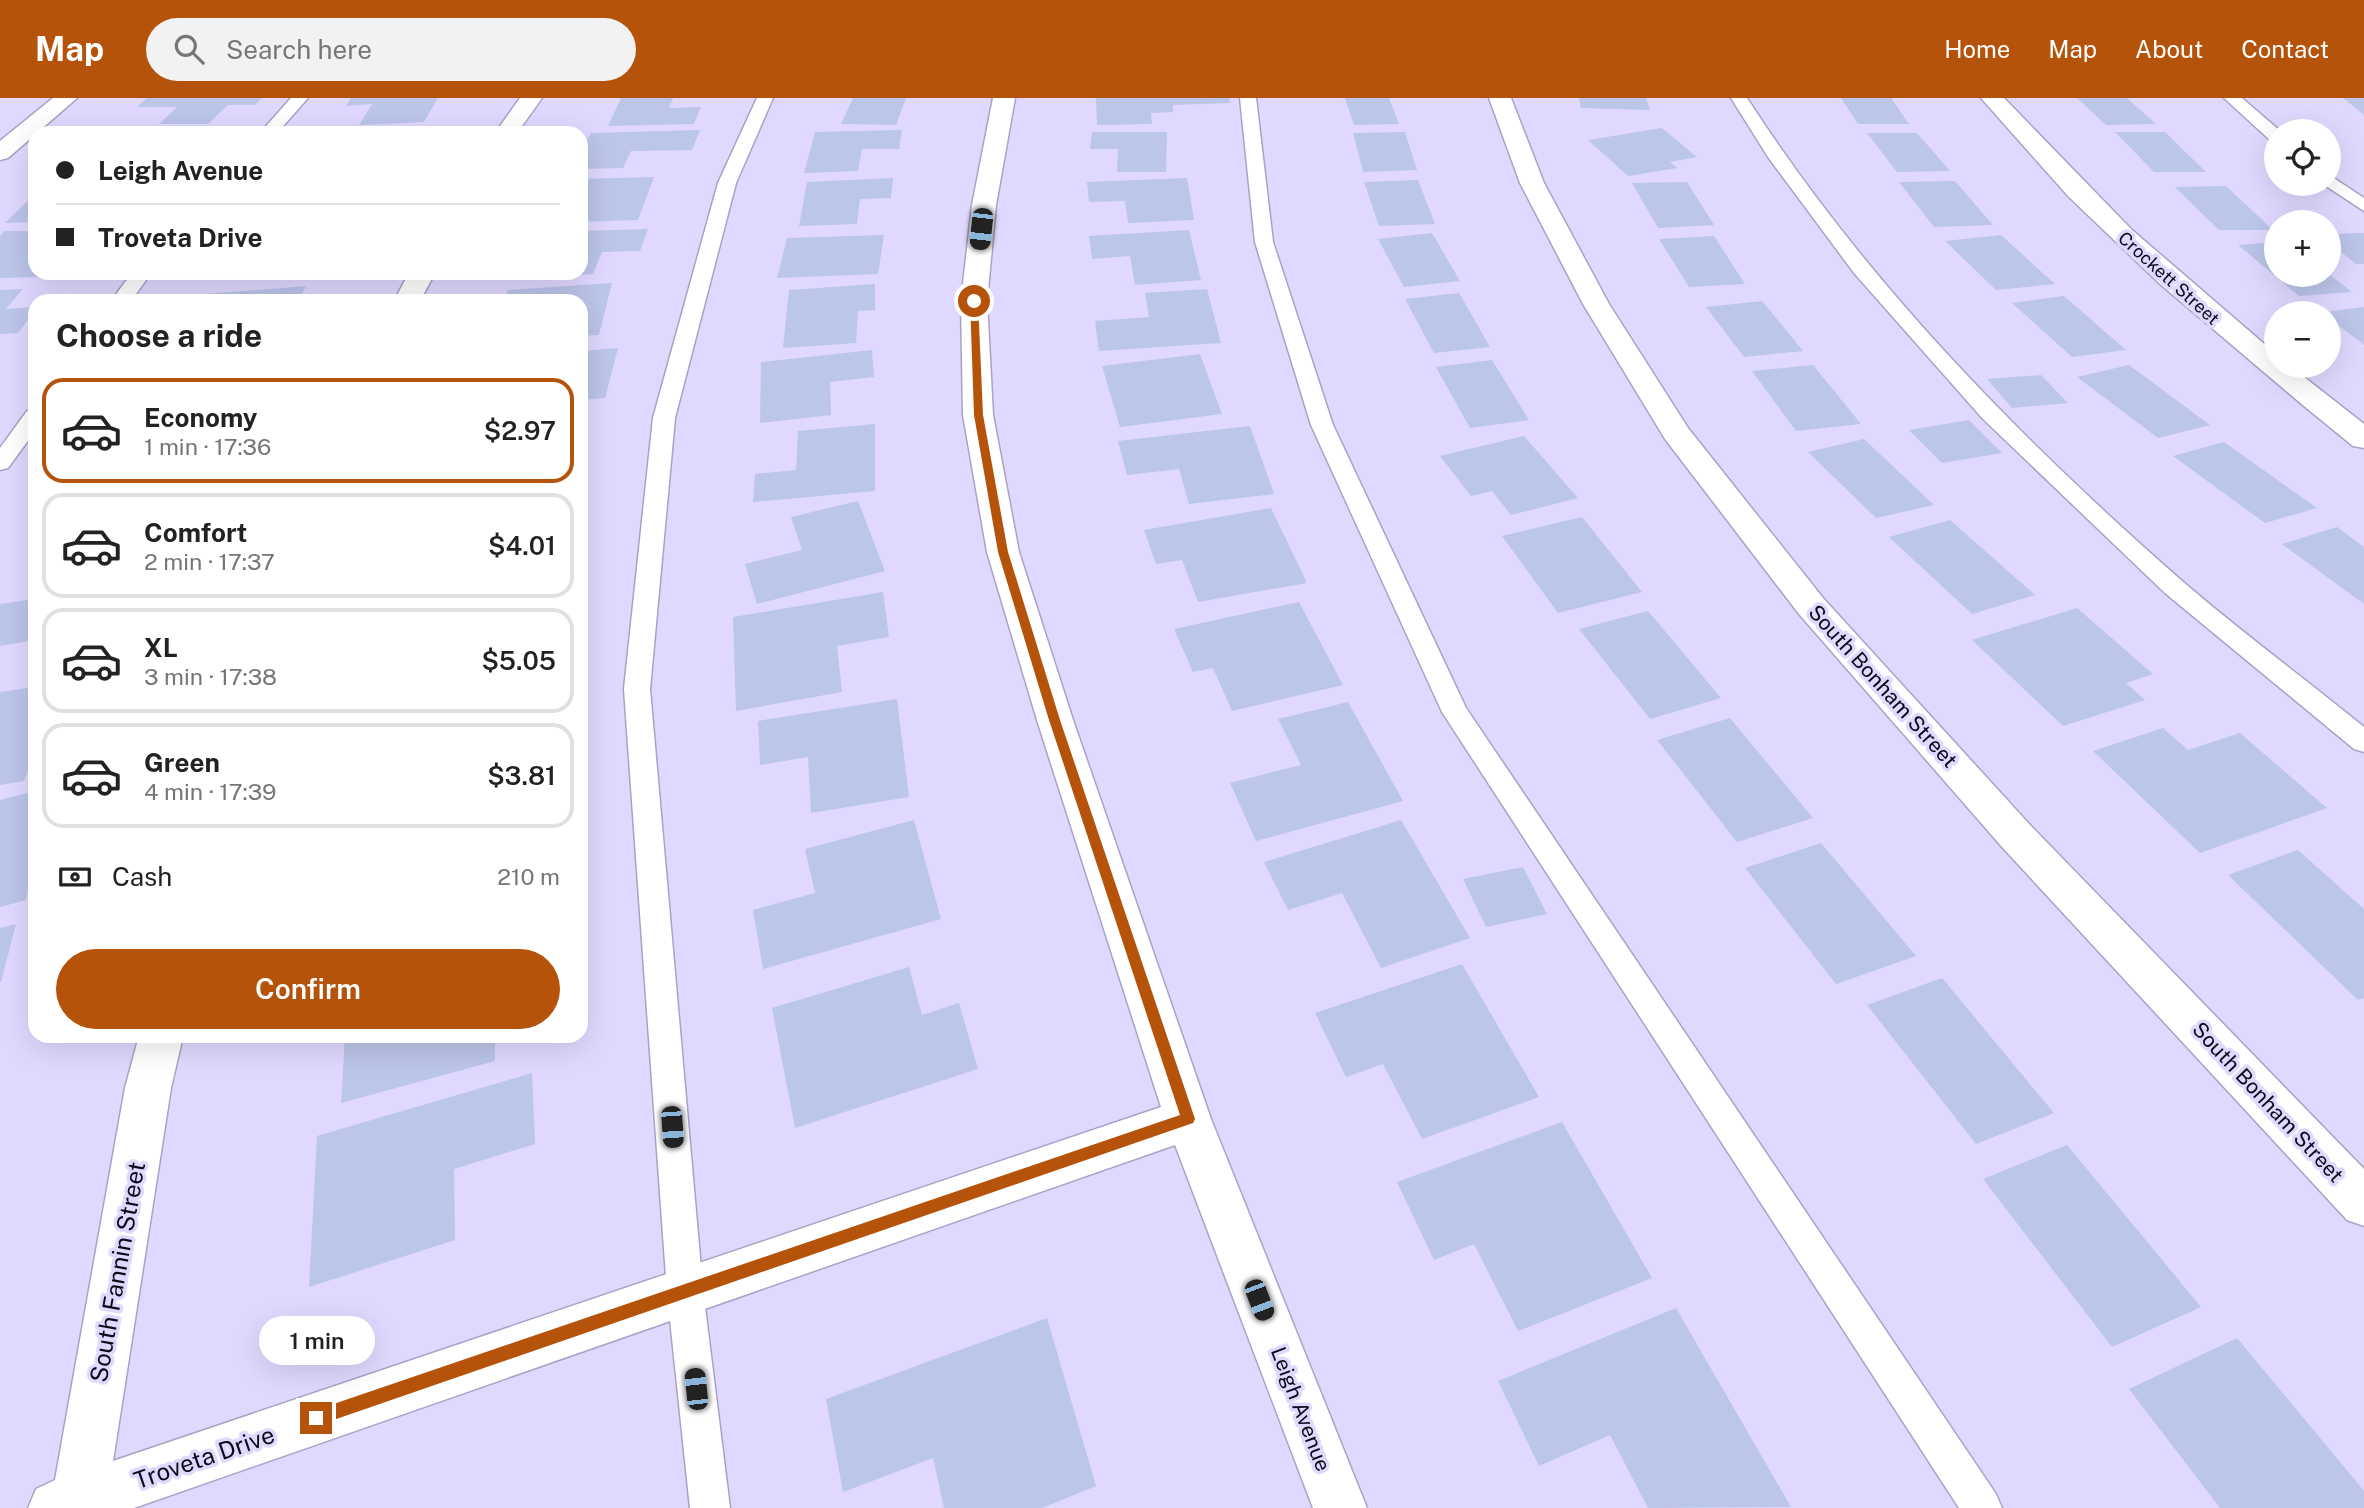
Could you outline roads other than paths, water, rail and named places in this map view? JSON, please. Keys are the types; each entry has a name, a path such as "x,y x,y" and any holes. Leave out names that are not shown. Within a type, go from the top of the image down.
{"street":[{"path":"32,126 66,98"},
{"path":"511,126 531,98"},
{"name":"Leigh Avenue","path":"1004,98 984,205 974,301 978,415 1003,552 1051,707 1188,1119 1340,1508"},
{"name":"South Bonham Street","path":"1500,98 1532,183 1596,304 1676,433 1802,596 2016,836 2364,1203"},
{"name":"Crockett Street","path":"1992,98 2036,150 2123,237 2240,342 2364,439"},
{"path":"0,153 28,130"},
{"name":"South Fannin Street","path":"70,1505 146,1101 159,1043"},
{"name":"Troveta Drive","path":"70,1505 1188,1119"}],"lane":[{"path":"274,126 300,98"},
{"path":"710,1508 685,1291 637,689 664,418 727,183 765,98"},
{"path":"1248,98 1264,242 1322,425 1455,712 1982,1508"},
{"path":"1739,98 1774,153 1861,269 1991,414 2174,587 2364,742"},
{"path":"2232,98 2264,126"},
{"path":"2341,189 2364,206"},
{"path":"0,463 28,425"}]}
